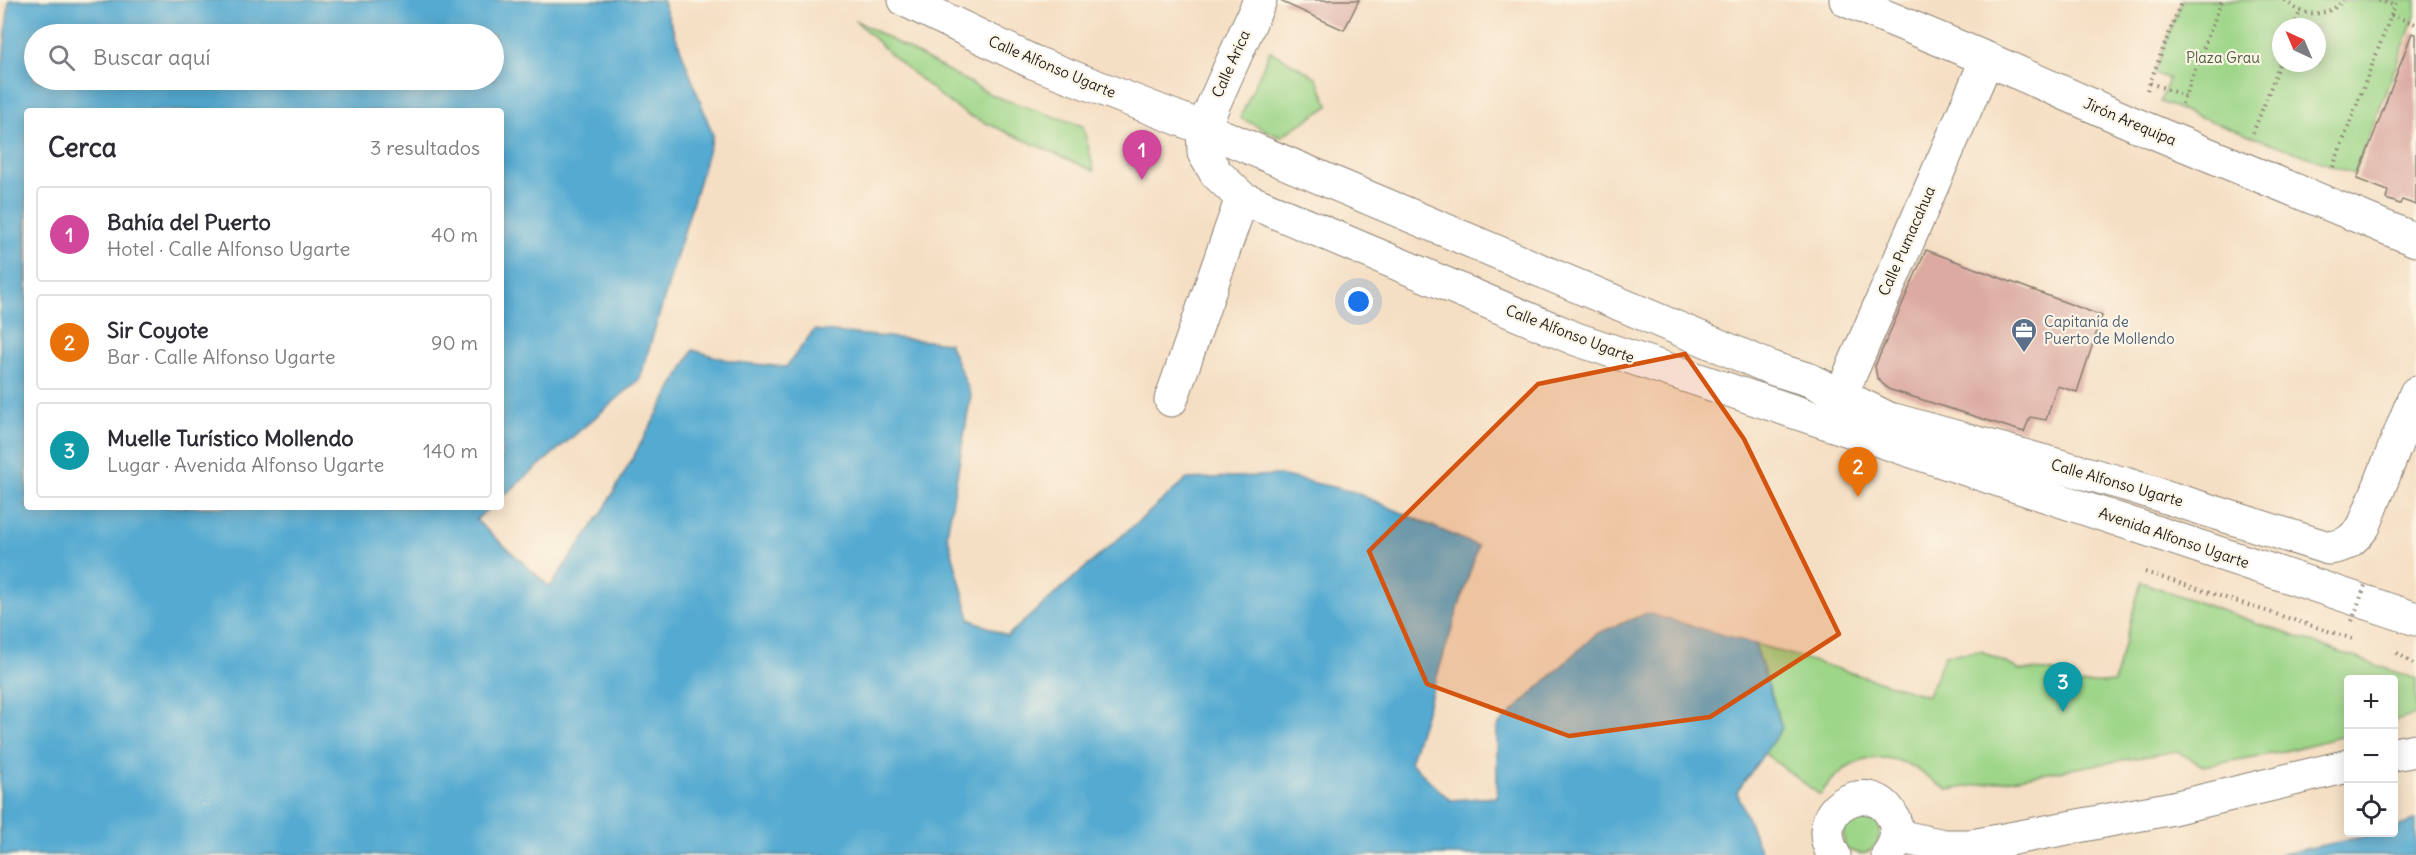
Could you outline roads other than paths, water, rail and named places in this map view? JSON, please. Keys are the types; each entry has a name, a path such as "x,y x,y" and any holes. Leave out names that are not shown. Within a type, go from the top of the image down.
{"street":[{"name":"Calle Alfonso Ugarte","path":"905,0 1033,62 1203,128 1774,369 1810,380 1834,409 1931,458"},
{"name":"Calle Arica","path":"1203,128 1260,0"},
{"name":"Jirón Arequipa","path":"1846,0 2169,139 2416,240"},
{"name":"Calle Pumacahua","path":"1834,409 1987,59"},
{"name":"Calle Alfonso Ugarte","path":"1203,128 1204,153 1216,173 1242,198 1576,339 1771,405 1834,409 1889,419 2125,484 2328,548 2344,545 2358,534 2369,516 2416,393"},
{"path":"1171,400 1242,198"},
{"name":"Calle Alfonso Ugarte","path":"1889,419 1911,435 1931,458"},
{"name":"Avenida Alfonso Ugarte","path":"1931,458 2416,619"},
{"path":"2398,753 2416,750"},
{"path":"1834,855 1826,836 1828,824 1832,813 1851,799 1873,799 1884,805 1896,824 1893,845 1972,846 2173,808 2344,767"}],"water":[{"path":"9,0 662,0 713,135 640,379 504,495 504,108 24,108 24,510 487,510 476,520 550,587 603,511 693,350 734,362 786,367 814,330 949,343 971,395 947,534 970,619 1007,636 1187,479 1280,475 1354,492 1478,546 1410,762 1450,800 1497,797 1497,726 1596,634 1647,613 1755,644 1782,728 1737,792 1762,855 0,855 0,90"},
{"path":"2416,820 2416,855 2277,855 2362,837 2398,837 2398,827"}],"place":[{"name":"Bahía del Puerto","path":"1142,180"},
{"name":"Capitanía de Puerto de Mollendo","path":"2024,354"},
{"name":"Sir Coyote","path":"1858,497"},
{"name":"Muelle Turístico Mollendo","path":"2063,712"}],"park label":[{"name":"Plaza Grau","path":"2223,58"}]}
